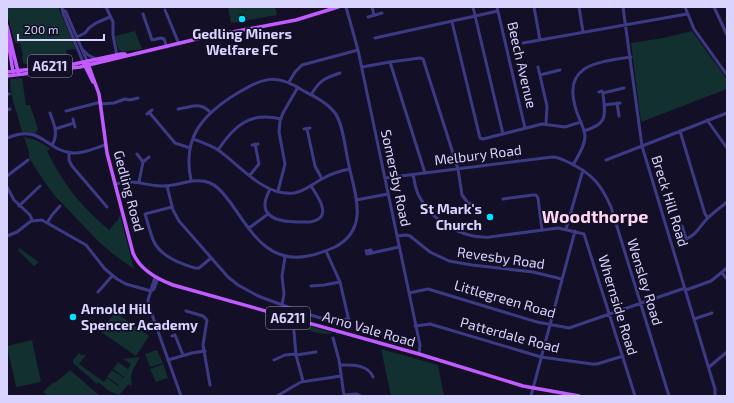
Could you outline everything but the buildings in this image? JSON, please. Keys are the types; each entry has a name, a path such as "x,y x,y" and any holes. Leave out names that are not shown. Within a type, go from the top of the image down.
{"main road":[{"path":"86,64 97,59 128,55 296,20 338,7"},
{"name":"A6211","path":"7,26 16,73"},
{"name":"A6211","path":"7,34 16,73"},
{"path":"86,64 117,56"},
{"name":"A6211","path":"16,73 86,64"},
{"name":"Gedling Road","path":"86,64 97,88 101,103 106,145 134,255 141,266 157,278"},
{"path":"7,72 16,73"},
{"path":"7,76 16,73"},
{"name":"Arno Vale Road","path":"157,278 173,285 419,354 533,389 576,396"}],"street":[{"path":"106,7 113,22 113,35 117,56"},
{"name":"Somersby Road","path":"346,7 362,67 420,345 419,354"},
{"path":"372,7 374,15"},
{"path":"472,7 503,134"},
{"name":"Beech Avenue","path":"497,7 525,128"},
{"path":"534,7 540,40"},
{"path":"579,7 583,32"},
{"name":"Breck Hill Road","path":"623,7 642,146 709,367 715,390 715,396"},
{"path":"685,7 694,29 727,75"},
{"path":"714,7 727,35"},
{"path":"62,8 66,12 81,47 86,64"},
{"path":"62,8 86,64"},
{"path":"165,10 179,44"},
{"path":"375,38 498,11"},
{"path":"368,17 382,12"},
{"path":"143,14 155,49"},
{"path":"523,43 688,14"},
{"path":"77,38 96,23 110,17"},
{"path":"452,22 480,138 546,124 564,127 580,122"},
{"path":"152,40 161,38 164,39 167,47"},
{"path":"81,47 88,55 97,59"},
{"path":"289,82 294,72 302,65 358,50"},
{"path":"574,165 584,142 584,131 574,103 573,90 575,79 579,73 595,63 630,57"},
{"path":"362,67 420,58 423,59 458,169 462,196 468,203 473,204"},
{"path":"390,62 425,173"},
{"path":"538,67 548,106 546,124"},
{"path":"540,75 560,70"},
{"path":"311,95 322,80 340,73"},
{"path":"115,184 128,181 167,186 191,180 206,182 219,189 249,228 267,248 276,254 285,257 305,257 326,251 340,244 352,232 358,217 350,169 338,118 330,107 289,82 274,79 260,81 224,102 211,113 200,125 190,148 188,162 191,180"},
{"path":"278,191 285,164 279,132 281,119 298,87"},
{"path":"584,131 601,123 604,116 602,91 624,88"},
{"path":"66,111 101,103 114,103 125,99 130,100 138,98"},
{"path":"604,105 618,103 619,116"},
{"path":"179,108 201,105 211,113"},
{"path":"149,112 178,145 190,148"},
{"path":"606,160 727,113"},
{"path":"50,115 55,128 56,137 52,145"},
{"path":"218,150 232,130 250,120 264,116 281,119"},
{"path":"708,120 727,148"},
{"path":"55,128 74,123"},
{"path":"307,129 315,166 322,179"},
{"path":"680,131 705,214 708,218"},
{"path":"7,138 18,134 30,134 38,136 59,149 69,153 80,153 106,145"},
{"path":"193,139 218,150 250,176 270,189 287,193 296,193 304,190 339,171 350,169"},
{"path":"250,176 259,164 255,144"},
{"path":"69,153 69,160 72,166 102,198 107,207"},
{"path":"137,154 143,162"},
{"path":"139,182 143,162 148,157"},
{"name":"Melbury Road","path":"385,178 552,157 574,165"},
{"path":"7,176 26,161"},
{"name":"Wensley Road","path":"574,165 583,170 597,182 611,207 669,396"},
{"path":"566,229 583,170"},
{"path":"414,174 417,191 425,206 442,221 471,236 484,237 558,228 575,231 531,396"},
{"path":"19,206 37,186"},
{"path":"167,186 172,207 179,221 228,277 242,288 282,305 329,320 348,320 340,282 326,251"},
{"path":"270,189 265,203 268,214 278,220 310,222 317,220 322,215 323,206 311,186"},
{"path":"7,187 12,197 19,206 30,215 32,220"},
{"path":"356,200 388,194"},
{"path":"503,199 533,194 537,196 542,230"},
{"path":"7,200 12,197"},
{"path":"682,226 687,240 708,218 727,202"},
{"path":"47,223 57,207"},
{"path":"141,215 172,207"},
{"path":"146,214 154,241 163,253 175,260 196,268 211,258"},
{"path":"249,228 268,214"},
{"path":"7,236 18,232 32,220 39,220 47,223 86,245 112,276 126,284 151,291"},
{"name":"Whernside Road","path":"575,231 582,233 585,236 635,396"},
{"name":"Revesby Road","path":"397,236 410,236 433,254 452,262 533,272 562,279"},
{"path":"372,253 399,247"},
{"path":"282,305 284,294 282,276 285,257"},
{"name":"Littlegreen Road","path":"408,293 428,289 550,325 572,327 640,303 708,282 727,268"},
{"path":"722,273 727,279"},
{"path":"99,289 112,276"},
{"path":"157,278 154,289 151,291 148,300 149,306 181,396"},
{"path":"312,285 340,282"},
{"path":"186,311 203,316 207,320 204,340 210,385"},
{"path":"694,319 710,313"},
{"name":"Patterdale Road","path":"415,326 430,324 541,357 597,364 622,356"},
{"path":"294,331 296,354 304,382"},
{"path":"172,336 175,335 183,355"},
{"path":"333,341 340,365 344,396 357,394 360,396"},
{"path":"168,360 183,355 205,351"},
{"path":"274,360 279,356 314,351"},
{"path":"709,367 727,352"},
{"path":"340,365 358,365 367,369 373,375 378,375"},
{"path":"277,396 297,384 341,376"}],"green space":[{"path":"7,7 58,7 76,49 66,50 67,57 59,63 58,61 23,63 20,43 15,43 7,14"},
{"name":"Gedling Miners Welfare FC","path":"228,7 275,7 277,15 231,23"},
{"path":"135,31 142,49 122,52 118,49 115,36"},
{"path":"692,31 727,79 727,89 641,122 631,43 663,38"},
{"path":"22,78 26,105 30,105 38,129 36,133 22,132 11,93 10,79"},
{"path":"24,137 36,140 50,148 47,151 66,184 89,212 109,230 118,220 120,215 134,269 99,242 56,197 29,158 29,152"},
{"path":"19,248 39,262 34,266 18,250"},
{"path":"115,312 149,336 136,356 101,332"},
{"path":"269,314 333,333 318,333 293,325 265,319 265,315"},
{"path":"32,340 41,382 16,387 7,346"},
{"path":"381,349 438,365 444,396 391,396"},
{"path":"157,350 163,363 150,367 145,354"},
{"path":"79,353 81,355 86,355 79,364 104,382 107,378 118,386 119,385 107,377 112,370 124,378 129,371 124,377 113,369 118,362 128,369 131,364 123,359 140,357 131,377 132,384 130,386 129,384 119,395 109,391 98,382 97,384 73,363 73,360"},
{"path":"163,364 168,378 156,382 150,369"},
{"path":"70,370 100,396 48,396 43,392"}],"place":[{"name":"Gedling Miners Welfare FC","path":"242,19"},
{"name":"St Mark's Church","path":"490,217"},
{"name":"Arnold Hill Spencer Academy","path":"73,317"}],"district":[{"name":"Woodthorpe","path":"595,217"}]}
